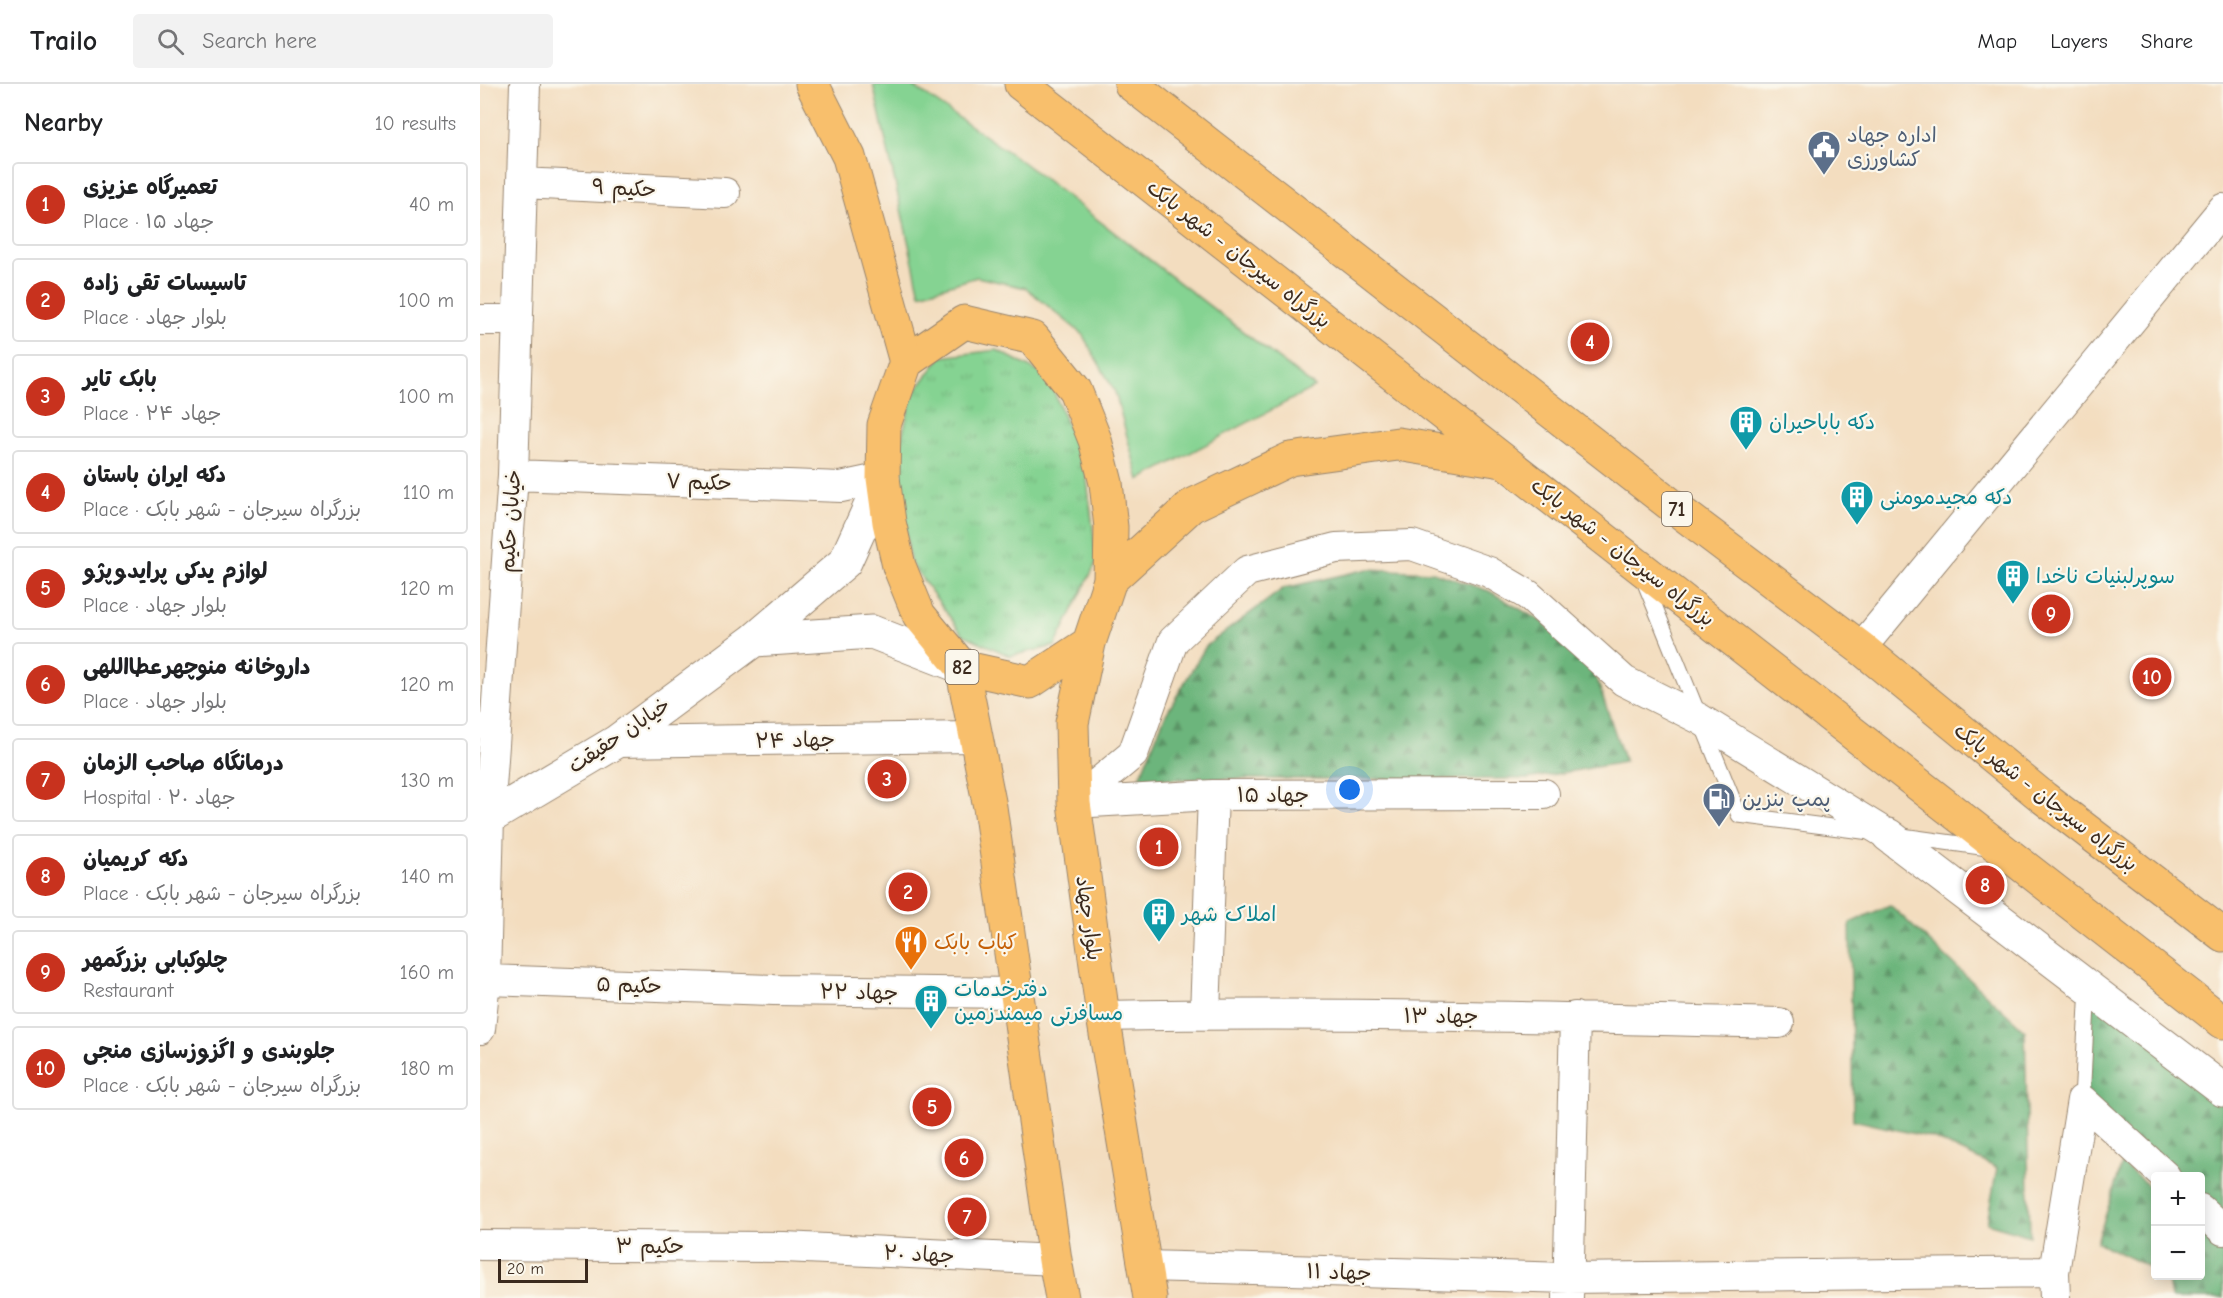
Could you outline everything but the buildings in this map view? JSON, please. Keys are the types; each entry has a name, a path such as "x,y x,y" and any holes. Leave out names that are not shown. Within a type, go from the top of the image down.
{"main road":[{"path":"812,84 849,157 906,362 964,322 1032,338 1075,390 1095,440 1106,483 1111,527 1110,580"},
{"name":"بزرگراه سیرجان - شهر بابک","path":"1021,84 2223,1022"},
{"name":"بزرگراه سیرجان - شهر بابک","path":"1131,84 1679,511 1861,648 2043,798 2223,934"},
{"name":"82","path":"906,362 884,425 883,478 889,522 899,566 919,615 962,667 990,807 1062,1298"},
{"path":"1110,580 1191,506 1290,459 1398,444 1506,461"},
{"name":"بلوار جهاد","path":"1110,580 1089,643 1072,723 1074,803 1103,1016 1148,1282"},
{"name":"82","path":"962,667 1030,682 1089,643"}],"street":[{"name":"خیابان حکیم","path":"480,1029 485,980 483,819 513,475 525,84"},
{"name":"حکیم ۹","path":"522,183 725,193"},
{"path":"1861,648 2223,209"},
{"path":"480,320 518,320"},
{"name":"حکیم ۷","path":"513,475 841,487 883,478"},
{"name":"خیابان حقیقت","path":"483,819 616,742 754,640 845,562 883,478"},
{"path":"1074,803 1132,754 1173,641 1247,571 1336,548 1412,545 1489,572 1528,595 1624,681 1700,720 1888,835 2223,1090"},
{"path":"754,640 872,632 962,667"},
{"name":"جهاد ۲۴","path":"616,742 975,737"},
{"name":"جهاد ۱۵","path":"1074,803 1213,795 1544,794"},
{"path":"1205,1014 1213,795"},
{"name":"حکیم ۵","path":"485,980 774,990"},
{"name":"جهاد ۲۲","path":"774,990 1016,993"},
{"name":"جهاد ۱۳","path":"1103,1016 1205,1014 1575,1017 1779,1023"},
{"path":"1568,1288 1575,1017"},
{"path":"2082,1100 2161,1172"},
{"path":"2054,1285 2082,1100"},
{"path":"2205,1214 2223,1230"},
{"name":"حکیم ۳","path":"480,1245 784,1247"},
{"name":"جهاد ۲۰","path":"784,1247 1055,1260"},
{"name":"جهاد ۱۱","path":"1148,1282 1568,1288 2054,1285"}],"lane":[{"path":"1637,564 1739,815 2003,850"},
{"path":"2082,1100 2088,986"}],"green space":[{"path":"873,84 910,84 1024,163 1315,387 1139,480 1115,392 1082,334 1026,288 977,277 920,294"},
{"path":"997,350 1048,377 1086,472 1097,561 1055,646 1010,656 962,634 910,562 897,455 913,394 941,357"},
{"path":"1368,569 1433,572 1489,591 1544,623 1594,671 1625,762 1527,779 1139,779 1165,716 1206,646 1284,588"},
{"path":"1890,905 2025,1031 2030,1236 1987,1223 1997,1168 1933,1138 1853,1120 1850,923"},
{"path":"2089,989 2223,1092 2223,1225 2205,1208 2205,1172 2166,1172 2086,1099"},
{"path":"2122,1164 2151,1188 2151,1268 2097,1242"},
{"path":"2205,1230 2223,1245 2223,1298 2171,1298 2168,1280 2205,1280"}],"place":[{"name":"اداره جهاد کشاورزی","path":"1824,176"},
{"name":"دکه ایران باستان","path":"1590,342"},
{"name":"دکه باباحیران","path":"1746,451"},
{"name":"دکه مجیدمومنی","path":"1857,526"},
{"name":"سوپرلبنیات ناخدا","path":"2013,605"},
{"name":"چلوکبابی بزرگمهر","path":"2051,614"},
{"name":"جلوبندی و اگزوزسازی منجی","path":"2152,677"},
{"name":"بابک تایر","path":"887,779"},
{"name":"پمپ بنزین","path":"1719,828"},
{"name":"تعمیرگاه عزیزی","path":"1159,847"},
{"name":"دکه کریمیان","path":"1985,885"},
{"name":"تاسیسات تقی زاده","path":"908,892"},
{"name":"املاک شهر","path":"1159,943"},
{"name":"کباب بابک","path":"911,971"},
{"name":"دفترخدمات مسافرتی میمندزمین","path":"931,1030"},
{"name":"لوازم یدکی پرایدوپژو","path":"932,1107"},
{"name":"داروخانه منوچهرعطااللهی","path":"964,1158"},
{"name":"درمانگاه صاحب الزمان","path":"967,1217"}]}
